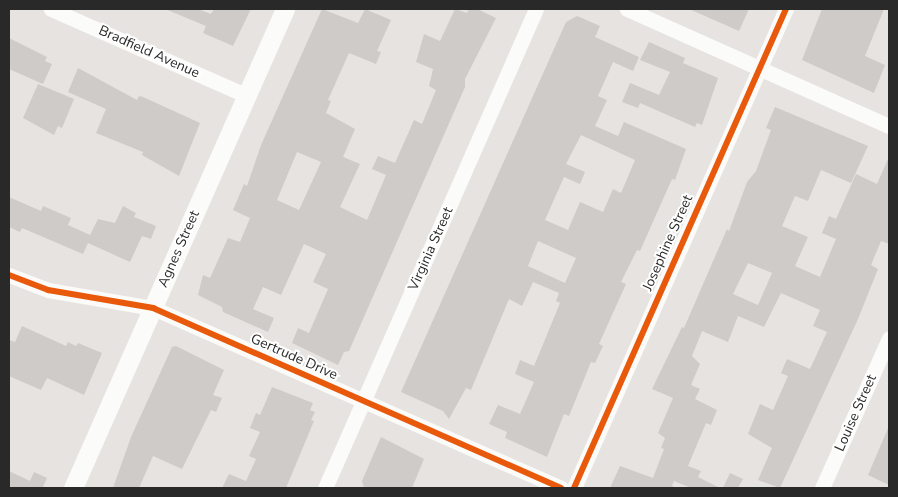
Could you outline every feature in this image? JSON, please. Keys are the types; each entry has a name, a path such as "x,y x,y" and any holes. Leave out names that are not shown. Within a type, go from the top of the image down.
{"street":[{"name":"Bradfield Avenue","path":"50,9 247,96"},
{"name":"Agnes Street","path":"73,488 285,9"},
{"name":"Virginia Street","path":"324,488 536,9"},
{"path":"627,9 889,126"},
{"name":"Josephine Street","path":"574,488 786,9"},
{"name":"Gertrude Drive","path":"9,275 48,290 153,308 560,488"},
{"name":"Louise Street","path":"822,488 889,338"}],"building":[{"path":"165,9 198,9 211,14 214,9 251,9 233,46 203,33 206,26"},
{"path":"322,9 358,23 365,9 391,20 377,51 381,52 376,64 349,53 328,100 331,101 326,113 355,129 343,157 360,164 340,207 367,220 386,175 372,169 378,156 395,163 414,120 422,124 436,90 429,86 433,69 416,62 424,34 440,41 455,9 467,13 469,9 477,9 496,18 465,79 465,87 349,351 344,352 338,365 292,343 298,328 309,333 328,289 313,282 326,254 304,244 281,295 263,287 253,309 274,318 268,332 223,312 222,307 198,295 203,275 210,278 228,238 240,242 250,218 233,210 244,184 247,186 261,145","holes":["297,152 321,162 299,210 277,200"]},
{"path":"689,9 749,9 739,31"},
{"path":"822,9 884,9 865,56 885,65 874,93 802,60"},
{"path":"577,16 600,26 595,37 639,57 633,71 613,62 598,96 607,100 595,126 618,136 624,122 686,149 675,180 672,179 640,251 637,250 621,282 626,284 599,344 603,346 595,363 591,362 569,416 564,414 547,457 505,438 507,432 489,424 498,405 520,414 534,382 515,374 520,360 534,366 560,303 556,301 559,293 533,282 522,306 509,299 471,390 466,388 449,419 443,411 401,392 566,22","holes":["581,135 635,160 621,193 613,189 603,212 580,202 568,230 545,220 564,177 580,184 585,172 566,164","538,241 576,258 565,283 528,266"]},
{"path":"9,38 47,57 45,61 52,64 43,84 9,69"},
{"path":"649,42 685,58 683,63 718,78 702,125 697,123 695,127 640,103 638,108 622,102 630,83 659,95 670,72 640,60"},
{"path":"78,68 137,100 139,96 143,97 200,123 179,176 142,155 143,152 96,133 106,109 68,92"},
{"path":"38,84 74,99 62,128 58,126 54,135 23,118"},
{"path":"775,107 868,146 851,183 821,170 808,201 795,196 782,226 808,237 795,266 820,277 836,239 822,233 829,216 836,219 856,174 877,184 889,157 889,244 881,241 871,265 878,269 858,319 780,488 758,480 772,448 748,434 760,404 773,410 788,376 781,373 787,359 810,369 827,332 813,326 820,310 781,293 764,327 738,316 728,342 702,331 692,356 700,364 691,385 700,389 695,399 717,410 711,425 706,423 688,466 701,471 698,477 720,488 691,488 674,481 672,486 676,488 610,488 620,466 653,478 664,449 661,448 665,438 658,433 673,398 652,389 682,327 684,328 727,229 729,231 747,182 756,171 771,130 766,128","holes":["748,263 772,273 758,305 733,294"]},
{"path":"9,197 41,211 43,206 71,218 68,225 90,235 98,219 115,223 123,206 136,213 134,217 156,226 151,239 142,236 130,262 88,243 83,254 22,228 20,232 9,227"},
{"path":"22,326 66,346 68,342 76,346 78,343 102,353 84,395 47,378 41,390 9,376 9,340 15,342"},
{"path":"176,346 224,370 213,395 222,398 216,412 211,410 182,469 153,456 139,488 113,488 131,437 172,347"},
{"path":"272,387 313,403 310,410 315,412 311,420 314,421 286,488 222,488 229,474 246,481 256,459 249,456 260,432 250,428 256,413 260,415"},
{"path":"889,426 889,485 868,475"},
{"path":"381,437 424,459 412,488 364,488 362,481"},
{"path":"9,471 30,481 34,472 47,478 43,487 46,488 9,488"},
{"path":"730,473 743,479 738,488 723,488"}],"cycle path":[{"path":"574,488 786,9"},
{"path":"9,275 48,290 153,308 561,488"}]}
